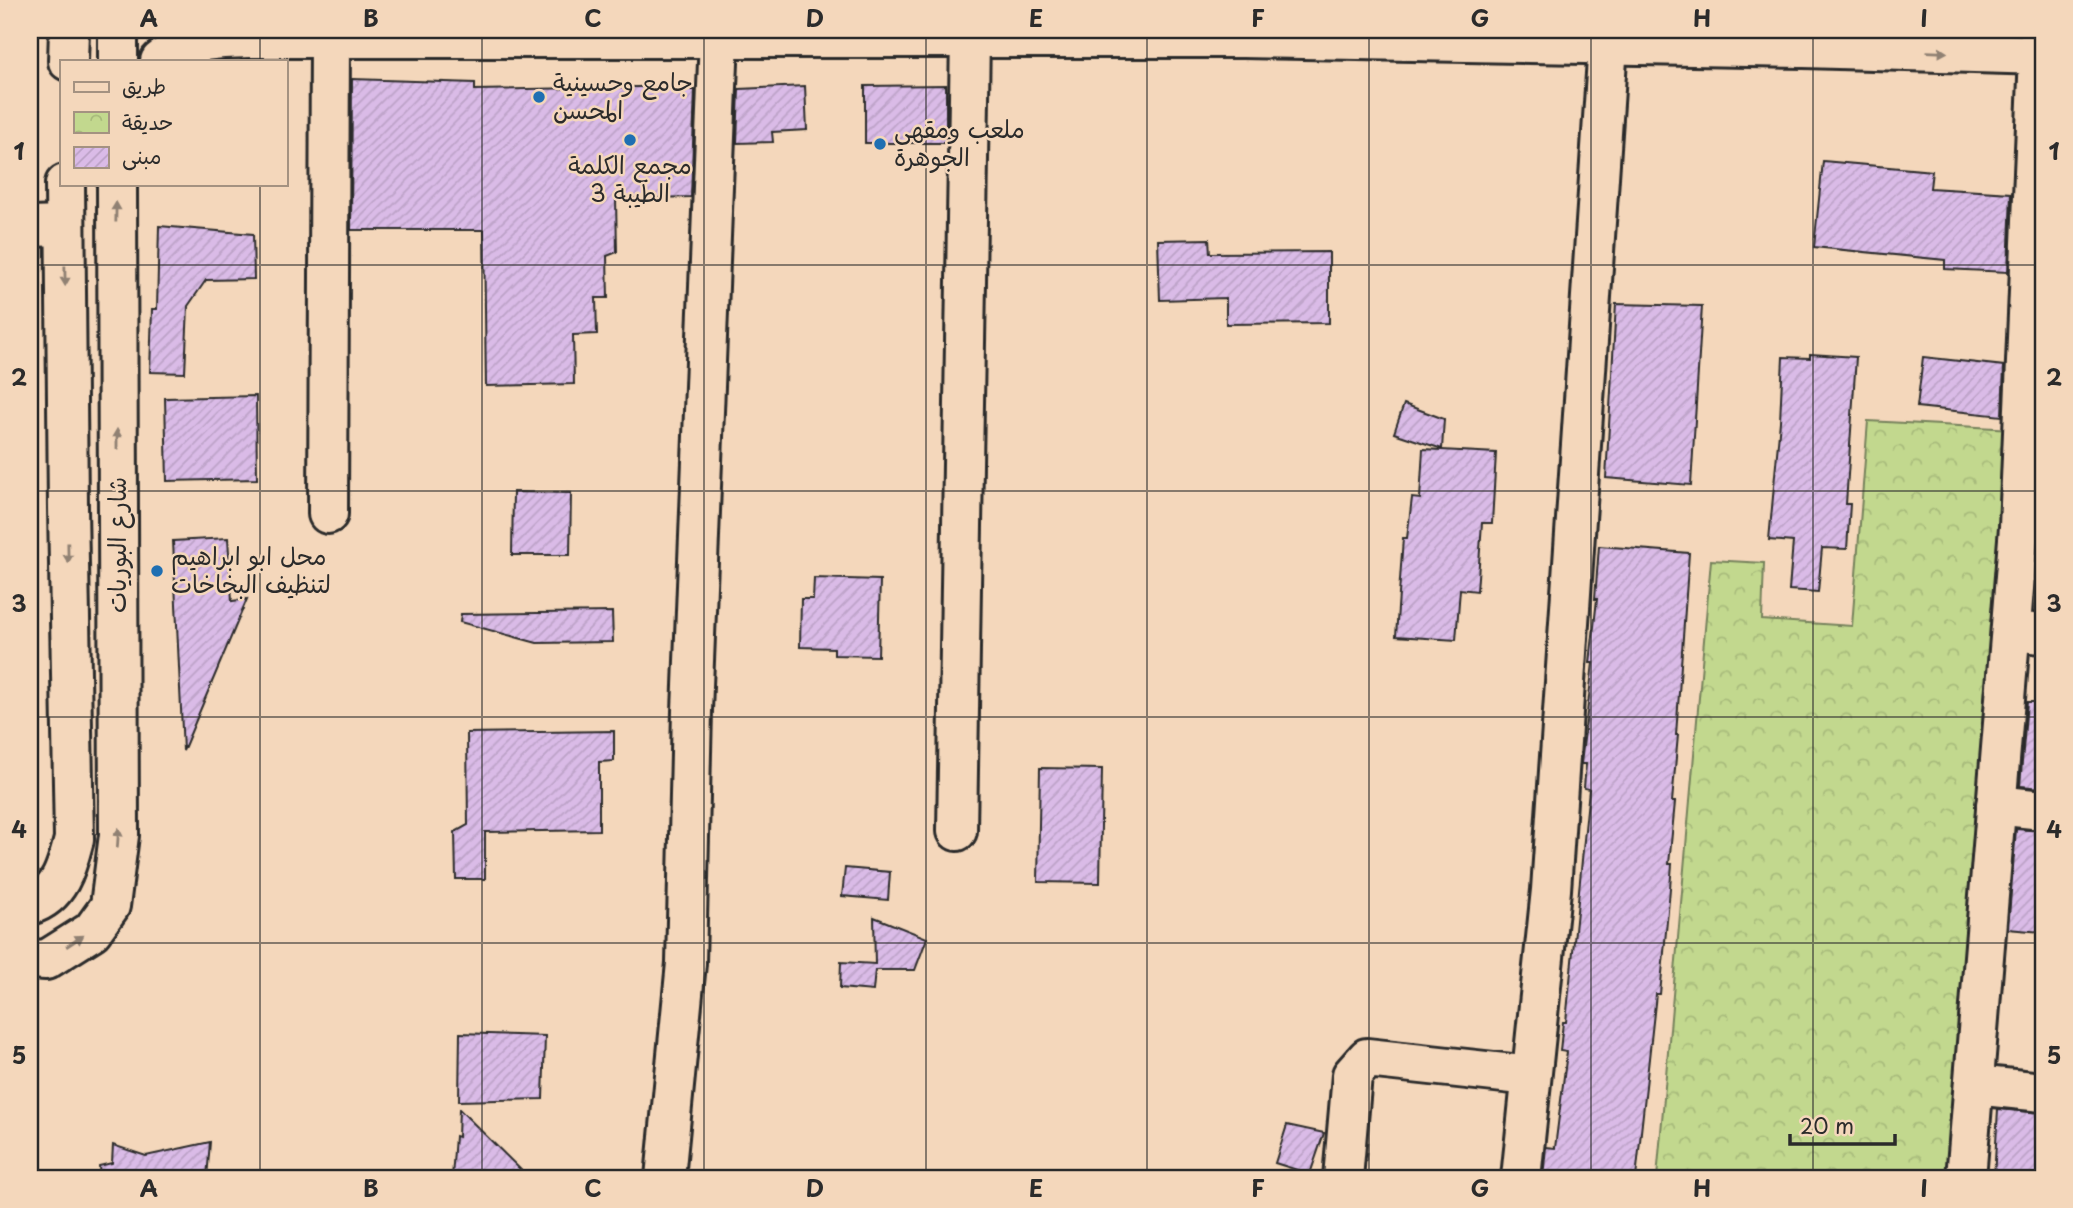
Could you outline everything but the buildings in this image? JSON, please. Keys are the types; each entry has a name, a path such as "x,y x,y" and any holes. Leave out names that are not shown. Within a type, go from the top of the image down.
{"street":[{"path":"68,60 69,30"},
{"path":"118,30 118,60"},
{"path":"328,514 330,37"},
{"path":"161,60 172,51 197,40 330,37 1243,38 2041,55 2020,513 2027,633 1997,805 1966,1178"},
{"path":"665,1178 686,962 692,711 719,37"},
{"path":"957,831 970,37"},
{"path":"1521,1178 1551,890 1608,44"},
{"name":"شارع البوريات","path":"30,905 42,901 64,876 74,839 68,508 47,226 64,186"},
{"name":"شارع البوريات","path":"30,959 46,960 92,931 110,906 119,835 117,186"},
{"path":"68,508 79,518 94,520 109,513 117,500"},
{"path":"70,617 79,607 92,602 106,602 118,608"},
{"path":"1997,805 2043,810"},
{"path":"1343,1178 1352,1075 1367,1058 1531,1076"},
{"path":"1974,1085 2043,1092"}],"green space":[{"path":"1868,421 2013,429 1951,1178 1657,1178 1711,560 1764,563 1762,620 1852,626"}],"place":[{"name":"جامع وحسينية المحسن","path":"539,97"},
{"name":"مجمع الكلمة الطيبة 3","path":"630,140"},
{"name":"ملعب ومقهى الجوهرة","path":"880,144"},
{"name":"محل ابو ابراهيم لتنظيف البخاخات","path":"157,571"}]}
